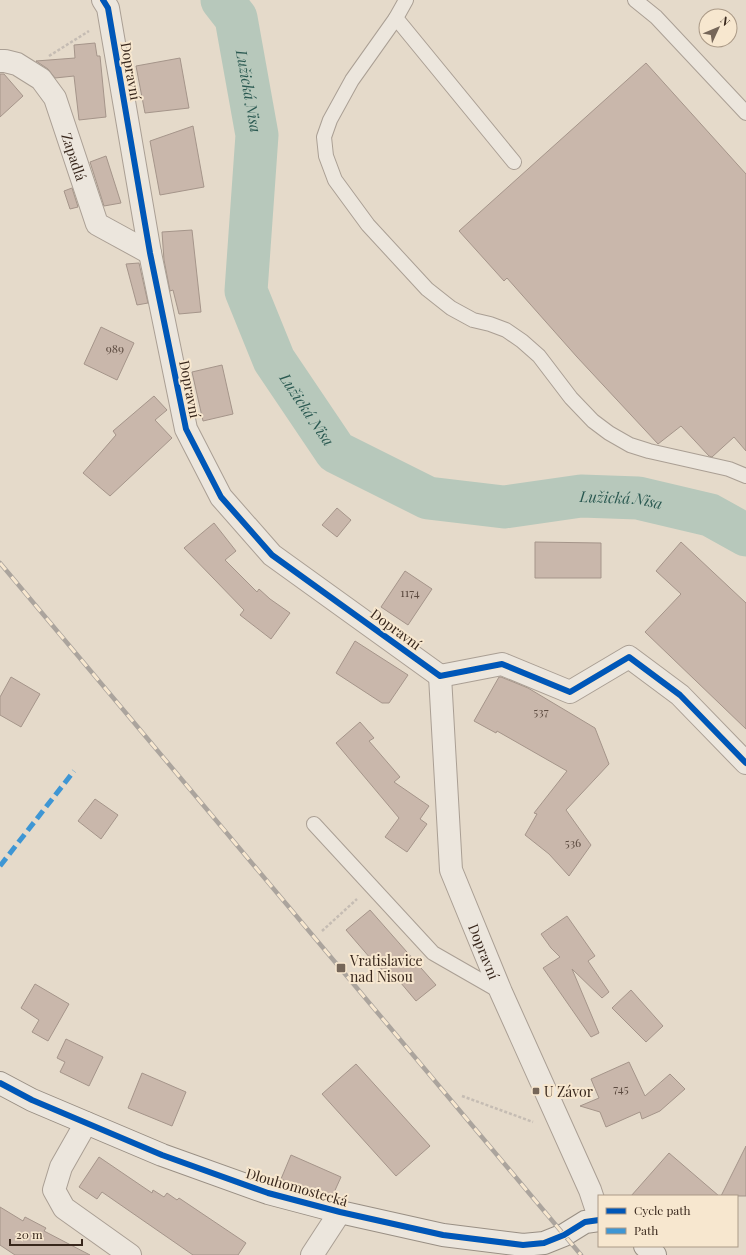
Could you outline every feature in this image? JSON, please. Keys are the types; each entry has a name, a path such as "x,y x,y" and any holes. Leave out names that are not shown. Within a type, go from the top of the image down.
{"street":[{"name":"Dopravní","path":"103,0 108,8 150,253 186,429 221,497 272,555 440,676 451,870 501,992 590,1190 598,1214"},
{"name":"Zapadlá","path":"0,61 17,64 41,79 55,98 97,224 150,253"},
{"path":"440,676 502,664 570,692 629,657 680,695 746,763"},
{"name":"Dlouhomostecká","path":"0,1083 32,1100 162,1155 268,1193 340,1212 443,1235 523,1245 544,1244 564,1235 585,1222 598,1220"},
{"path":"86,1123 61,1167 54,1190 64,1208 130,1255"},
{"path":"312,1255 340,1212"},
{"path":"646,1247 655,1255"}],"lane":[{"path":"406,0 396,18 352,80 330,120 324,137 326,156 335,180 368,225 427,289 451,308 473,320 506,330 522,341 539,356 571,398 593,421 609,433 630,445 649,451 729,469 746,476"},
{"path":"635,0 656,18 746,113"},
{"path":"396,18 514,162"},
{"path":"314,824 433,953 501,992"}],"path":[{"path":"45,58 91,30"},
{"path":"322,931 371,886"},
{"path":"462,1096 564,1133"}],"building":[{"path":"95,43 97,56 100,56 106,117 79,120 74,76 55,78 48,69 36,61 75,58 74,45"},
{"path":"180,58 189,108 145,113 136,66"},
{"path":"646,63 746,174 746,451 734,437 712,457 709,456 681,426 658,444 577,357 507,278 504,281 459,231"},
{"path":"0,74 4,74 23,96 0,117"},
{"path":"193,126 204,187 160,195 150,141"},
{"path":"106,156 121,203 104,206 90,162"},
{"path":"72,188 78,207 70,209 64,191"},
{"path":"192,230 201,312 179,314 173,290 170,291 164,260 162,232"},
{"path":"139,263 148,303 137,305 126,264"},
{"path":"101,327 134,343 117,380 84,364"},
{"path":"222,365 233,414 203,421 192,372"},
{"path":"154,396 167,410 155,420 172,438 110,496 83,473 116,435 113,431"},
{"path":"337,508 351,520 337,537 322,525"},
{"path":"214,523 236,551 225,560 257,592 259,589 290,613 271,639 240,615 244,610 184,548"},
{"path":"535,542 601,543 601,578 535,578"},
{"path":"681,542 746,603 746,729 645,632 681,594 656,571"},
{"path":"405,571 432,589 408,625 381,607"},
{"path":"355,641 408,675 389,703 382,703 336,673"},
{"path":"11,677 40,694 21,727 0,715 0,697"},
{"path":"499,677 528,688 595,728 609,764 566,810 591,845 569,876 549,854 525,835 537,814 534,813 567,771 497,731 496,733 474,721"},
{"path":"360,722 374,738 369,741 400,777 394,782 429,806 420,819 427,824 407,852 385,837 399,818 336,743"},
{"path":"95,799 118,815 101,839 78,821"},
{"path":"370,910 436,985 416,1001 390,970 384,972 346,930"},
{"path":"567,916 595,956 588,961 609,992 602,998 572,969 599,1033 591,1037 543,968 560,957 551,948 541,934"},
{"path":"35,984 69,1004 48,1041 32,1032 39,1020 21,1008"},
{"path":"631,990 663,1026 646,1042 612,1008"},
{"path":"66,1039 103,1057 89,1086 60,1072 65,1062 57,1058"},
{"path":"629,1062 645,1096 670,1074 685,1089 660,1111 642,1119 640,1112 606,1127 600,1112 580,1106 599,1098 591,1079"},
{"path":"356,1064 430,1146 396,1176 322,1094"},
{"path":"142,1073 186,1092 172,1126 128,1108"},
{"path":"746,1146 746,1196 722,1195"},
{"path":"669,1153 718,1195 632,1195"},
{"path":"291,1155 341,1177 332,1197 308,1191 281,1179"},
{"path":"99,1157 152,1193 153,1190 164,1197 167,1193 177,1200 179,1198 246,1243 238,1255 193,1255 102,1192 97,1199 79,1187"},
{"path":"0,1207 23,1221 25,1217 46,1228 44,1231 90,1255 15,1255 0,1245"}],"waterway":[{"name":"Lužická Nisa","path":"222,0 236,18 257,135 246,291 274,360 336,452 428,498 504,507 581,496 638,498 710,515 746,535"}],"railway":[{"path":"0,563 581,1255"}],"marked path":[{"path":"0,866 74,771"}],"cycle path":[{"path":"103,0 108,8 150,253 186,429 221,497 272,555 440,676 502,664 570,692 629,657 680,695 746,763"},
{"path":"0,1083 32,1100 162,1155 268,1193 340,1212 443,1235 523,1245 544,1243 564,1235 585,1222 598,1220"}],"place":[{"name":"Vratislavice nad Nisou","path":"341,968"},
{"name":"U Závor","path":"536,1091"}]}
